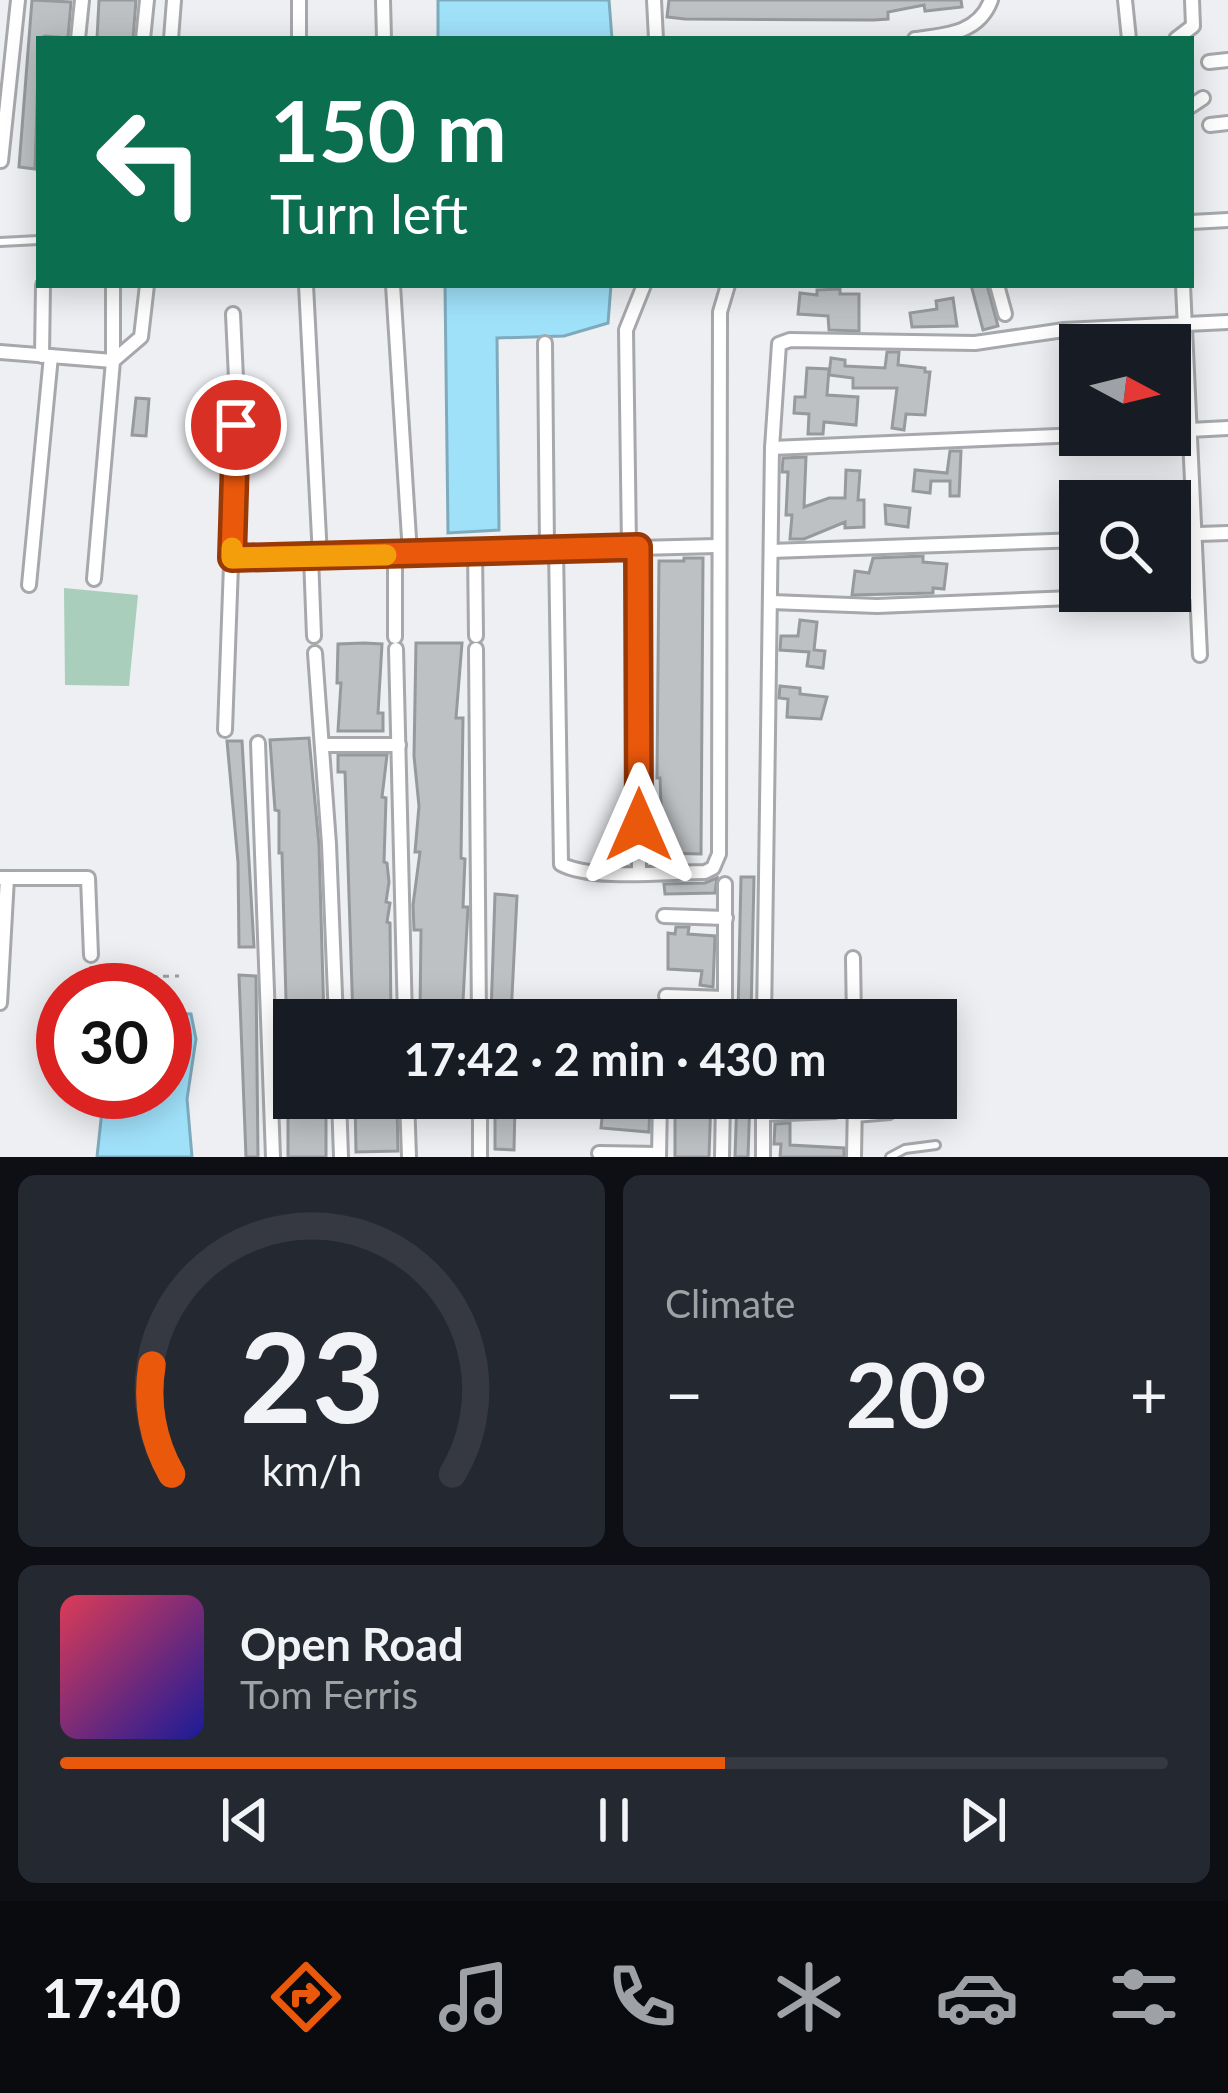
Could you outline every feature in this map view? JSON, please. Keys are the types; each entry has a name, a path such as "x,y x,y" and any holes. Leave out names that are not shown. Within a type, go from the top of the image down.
{"street":[{"path":"1,161 18,0"},
{"path":"78,36 82,0"},
{"path":"143,36 147,0"},
{"path":"170,36 174,0"},
{"path":"299,0 299,36"},
{"path":"383,0 383,36"},
{"path":"654,0 656,36"},
{"path":"932,36 973,27 992,0"},
{"path":"1125,0 1129,36"},
{"path":"1180,36 1193,26 1192,0"},
{"path":"1209,62 1228,60"},
{"path":"1210,125 1228,123"},
{"path":"1194,222 1228,220"},
{"path":"29,584 47,356 44,288"},
{"path":"94,580 113,361 113,288"},
{"path":"0,352 113,361 141,337 146,288"},
{"path":"306,288 316,557 314,637"},
{"path":"393,288 402,554 395,643 405,999"},
{"path":"639,872 626,330 643,288"},
{"path":"545,343 560,859 574,870 705,872 718,861 720,312 727,288"},
{"path":"998,288 1005,314"},
{"path":"1183,288 1186,324 1228,322"},
{"path":"225,730 237,400 232,314"},
{"path":"764,999 776,349 783,340 975,343 1059,331"},
{"path":"1200,655 1191,430 1228,428"},
{"path":"772,448 1059,436"},
{"path":"1191,534 1228,533"},
{"path":"771,551 1059,540"},
{"path":"232,558 717,546"},
{"path":"475,550 478,999"},
{"path":"771,602 877,606 1197,592"},
{"path":"315,653 336,999"},
{"path":"258,743 273,1157"},
{"path":"322,745 399,745"},
{"path":"0,1003 3,878 88,878 91,955"},
{"path":"666,996 725,998 725,884"},
{"path":"664,916 726,918"},
{"path":"853,958 854,999"},
{"path":"340,1119 341,1157"},
{"path":"408,1119 409,1157"},
{"path":"480,1119 480,1157"},
{"path":"599,1153 659,1156 660,1119"},
{"path":"722,1157 723,1119"},
{"path":"763,1119 763,1157"},
{"path":"854,1157 855,1119"}],"lane":[{"path":"0,242 36,241"},
{"path":"890,1157 905,1149 936,1145"}],"path":[{"path":"91,955 91,963"}],"green space":[{"path":"64,588 138,595 129,686 65,685"}],"water":[{"path":"438,0 609,0 612,36 438,36"},
{"path":"445,288 611,288 608,323 564,336 497,338 499,530 448,533"},
{"path":"192,1019 196,1039 192,1066"},
{"path":"101,1119 189,1119 192,1157 97,1157"}],"building":[{"path":"32,0 71,2 68,36 36,36 35,169 19,167"},
{"path":"99,0 136,0 133,36 97,36"},
{"path":"669,0 961,0 962,7 925,11 924,5 888,12 888,19 874,20 685,19 667,17"},
{"path":"972,288 988,288 998,326 983,330"},
{"path":"840,289 840,294 859,294 859,331 829,330 828,316 798,314 800,293 817,295 817,290"},
{"path":"953,298 957,326 912,327 910,313 937,309 936,301"},
{"path":"887,352 899,352 898,365 930,372 925,415 906,414 904,430 892,428 897,388 853,388 853,378 829,375 831,358 845,360 845,366 885,368"},
{"path":"807,368 829,369 827,395 858,397 856,425 824,422 823,434 808,434 809,414 794,413 795,397 805,397"},
{"path":"136,398 149,399 146,436 132,435"},
{"path":"950,451 961,451 959,496 950,496 950,481 931,481 930,493 913,491 915,470 947,473"},
{"path":"806,457 804,507 845,498 846,470 860,471 858,500 864,500 864,527 845,528 845,522 804,539 790,539 792,515 786,515 788,472 782,472 783,458"},
{"path":"885,505 910,508 908,527 886,524"},
{"path":"923,556 923,562 947,564 944,589 852,595 855,571 869,573 873,558"},
{"path":"703,558 701,854 658,853 659,561"},
{"path":"800,620 817,622 814,650 825,651 823,668 807,666 809,652 780,650 781,636 798,636"},
{"path":"416,643 462,643 456,718 463,718 461,858 465,859 463,907 468,907 463,999 420,999 421,930 414,930 413,905 420,852 415,852 419,806 414,756"},
{"path":"338,644 382,644 378,713 383,713 383,731 338,731"},
{"path":"780,686 827,697 821,719 787,717 788,699 779,698"},
{"path":"309,738 319,845 323,999 286,999 282,853 270,740"},
{"path":"227,741 242,741 254,947 239,947 238,862"},
{"path":"338,755 387,755 382,797 386,798 391,999 352,999 345,772 338,772"},
{"path":"741,877 754,877 751,999 738,999"},
{"path":"717,878 715,893 665,894 664,884 705,883"},
{"path":"495,894 517,896 512,999 492,999"},
{"path":"676,927 689,927 688,934 715,936 713,987 700,985 702,971 668,969 668,933 675,934"},
{"path":"239,975 256,976 258,1157 246,1157"},
{"path":"288,1119 326,1119 326,1157 288,1157"},
{"path":"355,1119 397,1119 398,1151 356,1152"},
{"path":"495,1119 515,1119 514,1150 495,1149"},
{"path":"602,1119 649,1119 649,1132 601,1128"},
{"path":"675,1119 710,1119 709,1157 675,1157"},
{"path":"736,1119 749,1119 748,1157 735,1157"},
{"path":"790,1123 790,1145 844,1148 844,1157 780,1157 781,1144 774,1144 775,1124"}],"slow traffic":[{"path":"232,548 232,558 386,555"}],"route":[{"path":"236,425 232,558 638,547 639,825"}]}
